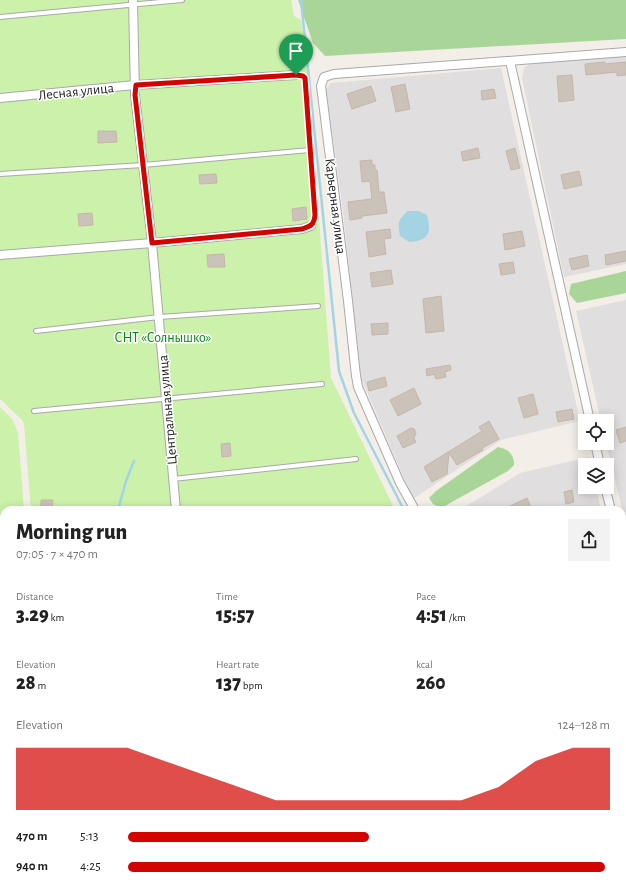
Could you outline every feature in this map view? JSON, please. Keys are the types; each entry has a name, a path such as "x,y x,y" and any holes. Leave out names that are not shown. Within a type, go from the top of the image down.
{"street":[{"name":"Центральная улица","path":"133,2 136,85 135,95 152,243 175,506"},
{"name":"Карьерная улица","path":"413,506 400,483 357,382 321,86 324,77 334,74 626,52"},
{"path":"510,61 588,414"},
{"name":"Лесная улица","path":"0,98 136,85 296,75"},
{"path":"0,255 152,243 302,229 311,226"},
{"path":"607,494 610,506"}],"lane":[{"path":"0,17 133,2 182,0"},
{"path":"296,75 303,76 305,78 315,215 314,223 311,226"},
{"path":"0,174 143,165 310,150"},
{"path":"36,330 159,317 318,306"},
{"path":"34,411 322,384"},
{"path":"172,480 356,459"}],"shaded area":[{"path":"626,55 626,264 564,277 522,78 524,68 530,64"},
{"path":"501,68 578,414 578,421 501,440 413,499 361,378 343,212 326,89 331,83","holes":["408,211 419,211 427,215 430,225 428,235 401,217"]},
{"path":"626,300 626,506 621,506 614,476 614,458 610,458 608,450 614,450 614,414 599,414 576,311"},
{"path":"578,460 578,494 598,494 600,506 466,506 520,473"}],"green space":[{"name":"СНТ «Солнышко»","path":"0,0 291,0 294,16 301,20 307,61 331,378 393,506 31,506 24,424 22,420 0,399"},
{"path":"298,0 626,0 626,39 325,56 313,43"},
{"path":"626,271 626,293 577,303 569,294 571,284"},
{"path":"0,407 13,420 18,433 24,506 0,506"},
{"path":"498,447 508,451 512,455 514,465 508,471 445,506 437,506 433,504 429,498 436,491"}],"water":[{"path":"408,211 419,211 427,215 429,221 429,231 425,238 409,242 400,236 399,222"}],"building":[{"path":"605,62 605,64 626,62 626,75 617,76 617,72 586,75 585,64"},
{"path":"572,75 574,100 559,102 557,76"},
{"path":"405,84 410,109 396,112 391,87"},
{"path":"371,86 376,101 352,109 347,94"},
{"path":"494,89 496,98 482,100 481,91"},
{"path":"98,131 116,131 117,142 98,143"},
{"path":"478,148 480,158 463,161 461,152"},
{"path":"515,148 520,168 511,170 506,151"},
{"path":"372,160 372,165 375,165 375,170 377,170 379,192 384,192 387,213 362,216 362,218 350,220 348,202 372,199 370,181 362,182 360,161"},
{"path":"579,171 582,185 564,189 561,175"},
{"path":"216,174 217,183 200,184 199,175"},
{"path":"306,207 307,219 293,221 292,209"},
{"path":"92,213 93,225 79,226 78,214"},
{"path":"390,229 391,238 384,239 386,254 369,257 366,232"},
{"path":"522,231 525,246 505,250 503,234"},
{"path":"626,251 626,261 606,265 605,255"},
{"path":"224,254 225,267 208,267 207,255"},
{"path":"587,255 589,266 572,270 569,259"},
{"path":"513,262 515,273 501,275 499,264"},
{"path":"391,270 393,284 372,287 370,273"},
{"path":"441,296 444,331 426,333 423,299"},
{"path":"388,323 388,334 372,335 371,324"},
{"path":"450,365 451,370 445,372 446,377 436,379 434,374 427,376 426,369"},
{"path":"385,377 387,386 369,391 367,382"},
{"path":"414,388 421,404 398,416 390,400"},
{"path":"533,394 538,414 524,418 518,398"},
{"path":"572,409 574,419 558,422 556,412"},
{"path":"489,421 499,439 482,448 483,450 457,465 449,453 447,474 432,482 424,467 482,431 479,427"},
{"path":"626,427 626,441 620,443 616,430"},
{"path":"411,428 414,429 416,433 414,438 416,442 403,448 397,436"},
{"path":"230,443 231,456 222,457 221,444"},
{"path":"572,490 574,502 566,504 564,492"},
{"path":"527,498 530,506 510,506"},
{"path":"41,500 53,500 52,506 41,506"}],"waterway":[{"path":"301,0 339,371 354,413 402,506"},
{"path":"119,506 126,481 134,461"}],"route":[{"path":"296,75 303,76 305,78 315,215 314,223 311,226 302,229 152,243 135,95 136,85 296,75"}]}
